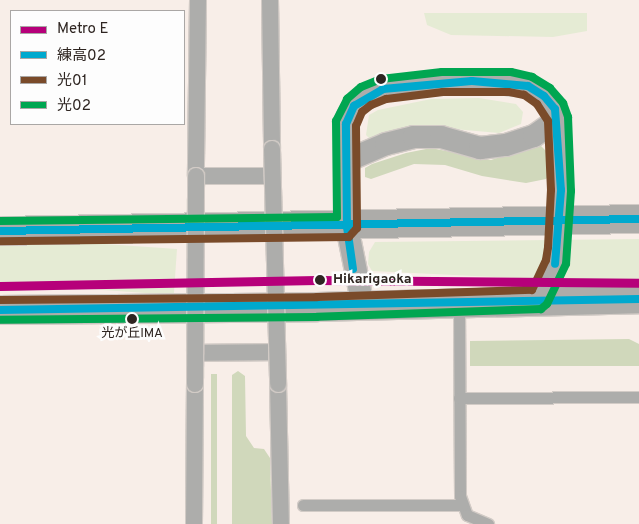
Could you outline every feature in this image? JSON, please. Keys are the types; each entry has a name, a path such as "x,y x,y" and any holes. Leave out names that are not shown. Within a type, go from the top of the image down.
{"main road":[{"path":"0,231 346,227 639,219"},
{"path":"0,310 312,308 538,300 639,299"}],"street":[{"path":"194,524 198,0"},
{"path":"270,0 281,524"},
{"path":"363,306 346,227 348,116 354,106 366,96 383,90 442,82 509,82 528,86 544,96 555,109 558,119 561,220 556,264 538,300"},
{"path":"346,161 386,144 414,137 441,137 480,148 506,145 534,136 558,119"},
{"path":"196,176 273,176"},
{"path":"195,353 277,352"}],"lane":[{"path":"459,303 462,506 467,515 488,524"},
{"path":"459,398 639,397"},
{"path":"303,506 462,506"}],"green space":[{"path":"424,13 587,13 587,31 553,37 451,35 427,25"},
{"path":"479,98 516,104 523,112 521,124 499,133 420,126 370,139 366,135 369,115 378,110 431,99"},
{"path":"534,146 541,146 549,154 550,175 546,179 526,183 482,176 445,165 414,164 371,179 365,177 365,168 372,164 406,153 431,148 491,160"},
{"path":"0,237 177,249 174,295 0,283"},
{"path":"639,239 639,284 372,271 368,264 369,252 375,242"},
{"path":"629,339 639,344 639,366 470,366 470,341"},
{"path":"238,371 245,376 246,436 254,448 264,449 270,458 272,524 232,524 232,375"},
{"path":"211,374 217,374 217,524 211,524"}],"metro line":[{"name":"E","path":"0,286 317,280 639,283"}],"transit line":[{"name":"光02","path":"0,221 337,217 336,121 347,99 361,87 381,79 442,72 511,72 532,77 550,88 563,103 568,117 571,191 566,264 547,304 541,309 317,317 0,320"},
{"name":"練高02","path":"353,269 347,227 346,124 354,106 383,89 472,81 528,86 544,96 555,109 561,190 555,264"},
{"name":"光01","path":"0,241 349,237 357,228 356,126 362,112 371,105 386,99 443,92 508,92 524,95 537,104 548,121 551,190 548,247 546,260 532,290 317,297 0,300"},
{"name":"練高02","path":"0,231 639,219"},
{"name":"練高02","path":"0,310 639,299"}],"place":[{"name":"Hikarigaoka","path":"320,280"},
{"name":"光が丘IMA","path":"132,319"}]}
